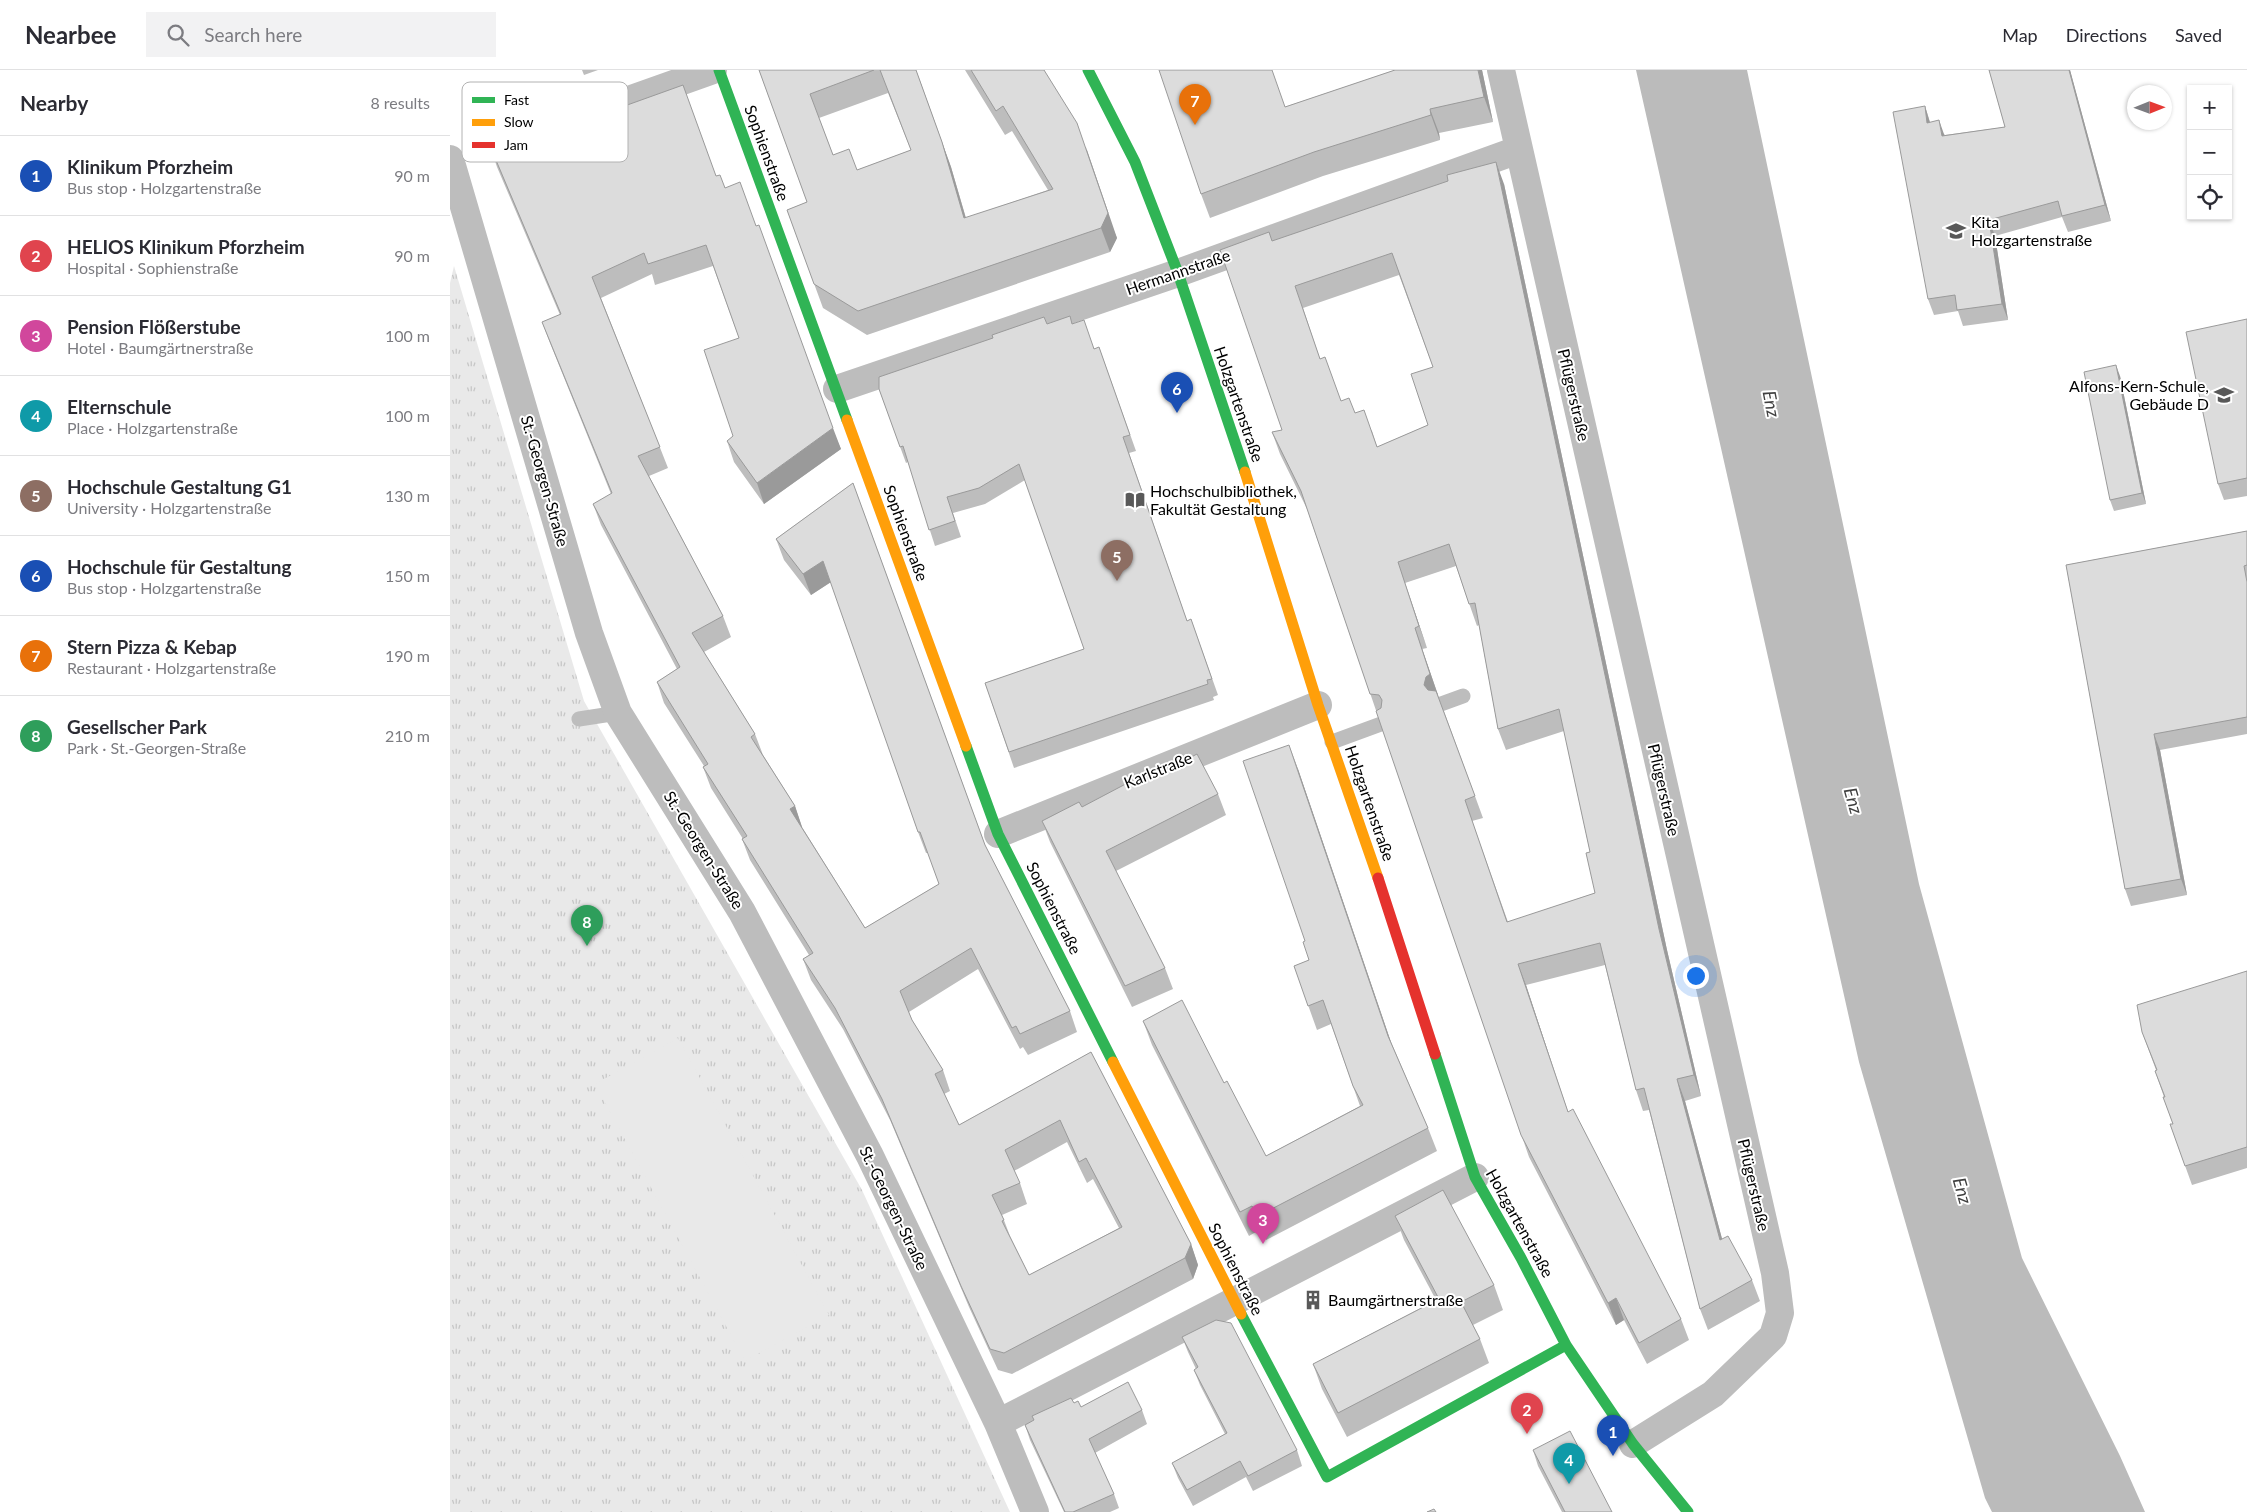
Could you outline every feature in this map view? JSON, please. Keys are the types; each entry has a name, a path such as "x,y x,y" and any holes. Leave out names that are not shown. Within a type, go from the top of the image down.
{"street":[{"path":"628,101 713,70"},
{"name":"Sophienstraße","path":"719,70 998,834 1234,1301 1327,1477 1566,1345"},
{"name":"Holzgartenstraße","path":"1088,70 1135,162 1178,272 1232,431 1318,705 1392,919 1475,1177 1521,1258 1566,1345 1633,1444 1688,1512"},
{"name":"Pflügerstraße","path":"1501,70 1772,1264 1780,1313 1774,1336 1713,1394 1633,1444"},
{"name":"Hermannstraße","path":"837,389 1178,272 1518,150"},
{"name":"St.-Georgen-Straße","path":"450,159 589,633 618,714 742,912 870,1156 998,1423 1035,1512"},
{"name":"Karlstraße","path":"998,834 1318,705"},
{"path":"998,1423 1475,1177"}],"lane":[{"path":"1441,704 1463,696"},
{"path":"579,719 618,714"},
{"path":"1332,742 1381,724"}],"green space":[{"path":"454,266 584,701 862,1190 1010,1512 450,1512 450,283"},
{"path":"678,1038 829,1315 745,1361 595,1084"}],"water":[{"name":"Enz","path":"1636,70 1747,70 1919,884 2022,1258 2120,1456 2145,1512 1992,1512 1985,1498 1859,1062"}],"building":[{"path":"759,70 874,70 810,94 833,155 849,149 857,170 911,150 880,70 916,70 942,142 964,218 1053,189 1003,106 996,111 971,70 1044,70 1077,123 1108,213 1101,228 858,311 814,284 787,210 807,202"},
{"path":"1159,70 1272,70 1285,107 1395,70 1478,70 1484,97 1430,109 1431,115 1314,152 1201,194"},
{"path":"1989,70 2069,70 2105,205 2062,216 2058,201 1989,220 2002,304 1957,310 1955,295 1928,299 1893,112 1925,106 1927,123 1939,120 1942,136 2005,127"},
{"path":"683,85 716,176 720,175 725,188 740,182 756,226 759,225 833,428 757,483 727,441 733,436 704,350 739,338 706,245 648,264 644,253 592,277 660,447 638,456 723,616 692,633 755,734 751,737 795,806 790,809 865,928 939,884 920,832 918,832 823,561 803,574 776,539 853,483 985,845 1070,1011 1020,1034 1016,1026 1012,1028 971,948 900,991 912,1020 943,1070 935,1074 959,1125 1091,1052 1191,1244 1185,1258 1004,1353 990,1349 961,1286 882,1099 835,1008 803,959 813,953 742,839 747,836 703,767 708,764 657,682 680,667 593,504 612,493 542,322 561,314 497,162 628,162 628,105","holes":["1060,1120 1079,1162 1086,1158 1122,1227 1029,1275 1002,1221 1004,1220 992,1195 1020,1183 1005,1150"]},
{"path":"1496,162 1659,929 1694,1075 1677,1079 1720,1240 1728,1236 1752,1280 1700,1309 1644,1088 1636,1090 1600,943 1518,964 1568,1112 1573,1109 1681,1319 1639,1343 1616,1298 1608,1303 1521,1135 1376,711 1381,708 1382,700 1379,695 1370,694 1301,491 1272,432 1282,430 1220,250 1269,232 1272,241 1448,181 1447,175","holes":["1392,253 1433,367 1411,374 1428,425 1377,447 1364,410 1355,413 1349,398 1341,401 1325,357 1320,359 1295,286","1449,544 1469,604 1475,603 1498,729 1559,709 1590,852 1586,853 1595,893 1507,922 1465,800 1475,796 1436,691 1428,690 1424,685 1426,677 1430,674 1415,628 1419,626 1398,562"]},
{"path":"1070,316 1072,324 1084,320 1094,349 1099,347 1130,435 1123,437 1187,621 1191,619 1212,679 1207,680 1208,684 1009,752 985,683 1084,649 1019,464 979,488 947,497 955,521 929,530 903,446 900,447 879,389 879,377 993,338 992,335 1044,317 1047,324"},
{"name":"Alfons-Kern-Schule, Gebäude D","path":"2247,319 2247,478 2218,484 2186,332"},
{"path":"2116,365 2142,493 2110,500 2084,372"},
{"path":"2247,531 2247,565 2244,566 2247,582 2247,717 2154,734 2181,879 2125,889 2066,565"},
{"path":"1289,745 1388,1036 1428,1128 1258,1216 1252,1206 1240,1212 1143,1021 1182,1000 1224,1083 1227,1081 1266,1156 1363,1105 1353,1086 1323,1000 1308,1006 1294,966 1309,960 1303,942 1305,941 1243,761"},
{"path":"1197,754 1218,794 1106,851 1165,968 1125,986 1042,821 1079,802 1082,807 1137,778 1140,784"},
{"path":"2247,971 2247,1147 2185,1166 2170,1124 2173,1124 2155,1071 2157,1070 2142,1032 2137,1005"},
{"path":"1443,1190 1494,1285 1461,1302 1480,1339 1338,1413 1313,1364 1439,1299 1395,1216"},
{"path":"1216,1320 1231,1323 1297,1450 1248,1476 1240,1461 1187,1490 1172,1463 1227,1433 1194,1370 1198,1367 1182,1337"},
{"path":"1128,1382 1142,1410 1089,1439 1114,1494 1073,1512 1065,1512 1025,1425 1034,1420 1032,1416 1071,1398 1074,1403 1078,1401 1081,1407"},
{"path":"1570,1431 1612,1512 1565,1512 1533,1450"}],"traffic: fast":[{"path":"719,70 847,420"},
{"path":"1088,70 1135,162 1178,273 1245,472"},
{"path":"966,746 998,834 1113,1062"},
{"path":"1435,1054 1475,1177 1521,1258 1566,1345 1633,1444 1688,1512"},
{"path":"1241,1314 1327,1477 1566,1345"}],"traffic: slow":[{"path":"847,420 966,746"},
{"path":"1245,472 1318,705 1378,878"},
{"path":"1113,1062 1241,1314"}],"traffic: jam":[{"path":"1378,878 1435,1054"}],"place":[{"name":"Stern Pizza & Kebap","path":"1195,125"},
{"name":"Kita Holzgartenstraße","path":"1956,231"},
{"name":"Alfons-Kern-Schule, Gebäude D","path":"2224,395"},
{"name":"Hochschule für Gestaltung","path":"1177,413"},
{"name":"Hochschulbibliothek, Fakultät Gestaltung","path":"1135,500"},
{"name":"Hochschule Gestaltung G1","path":"1117,581"},
{"name":"Gesellscher Park","path":"587,946"},
{"name":"Pension Flößerstube","path":"1263,1244"},
{"name":"Baumgärtnerstraße","path":"1313,1300"},
{"name":"HELIOS Klinikum Pforzheim","path":"1527,1434"},
{"name":"Klinikum Pforzheim","path":"1613,1456"},
{"name":"Elternschule","path":"1569,1484"}]}
